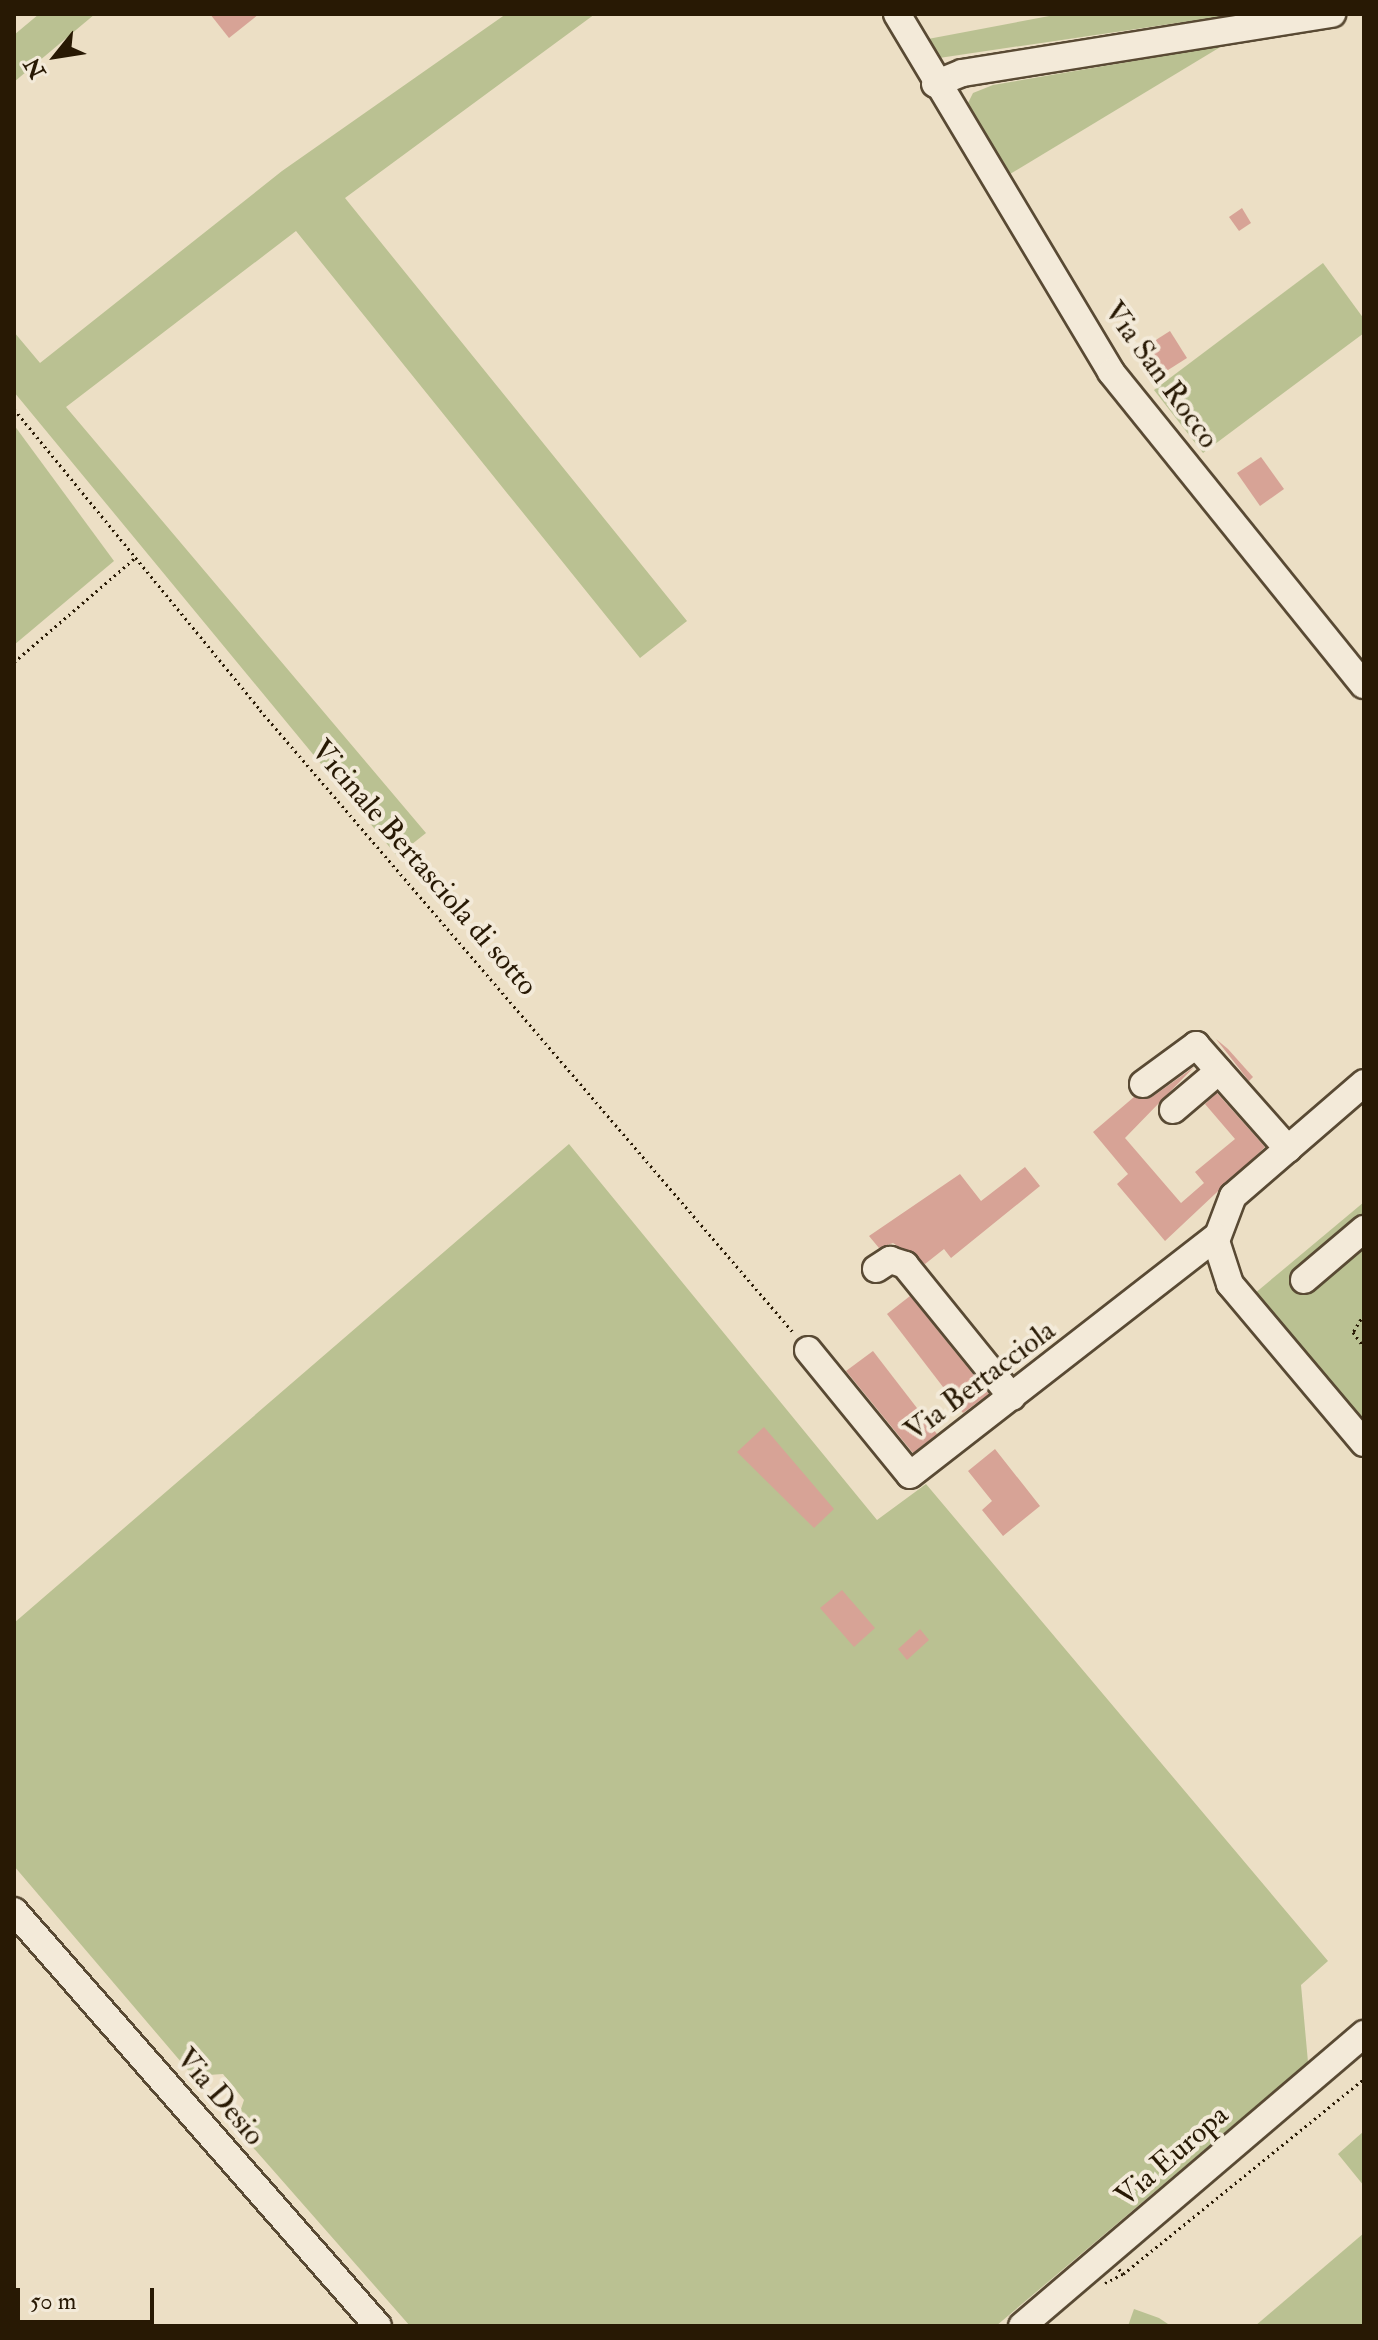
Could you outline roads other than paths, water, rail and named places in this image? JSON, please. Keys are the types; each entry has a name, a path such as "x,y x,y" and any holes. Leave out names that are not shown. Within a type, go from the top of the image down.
{"street":[{"name":"Via San Rocco","path":"897,14 935,84 1111,372 1364,685"},
{"path":"935,84 962,73 1332,14"},
{"path":"1143,1084 1192,1045 1294,1144 1364,1083"},
{"path":"1173,1110 1219,1071"},
{"name":"Via Bertacciola","path":"808,1350 910,1475 1216,1237 1233,1196 1294,1144"},
{"path":"1304,1280 1364,1229"},
{"path":"1216,1237 1230,1284 1364,1443"},
{"path":"876,1269 890,1260 905,1265 1012,1397"},
{"name":"Via Desio","path":"14,1911 378,2326"},
{"name":"Via Europa","path":"1022,2326 1364,2034"}]}
